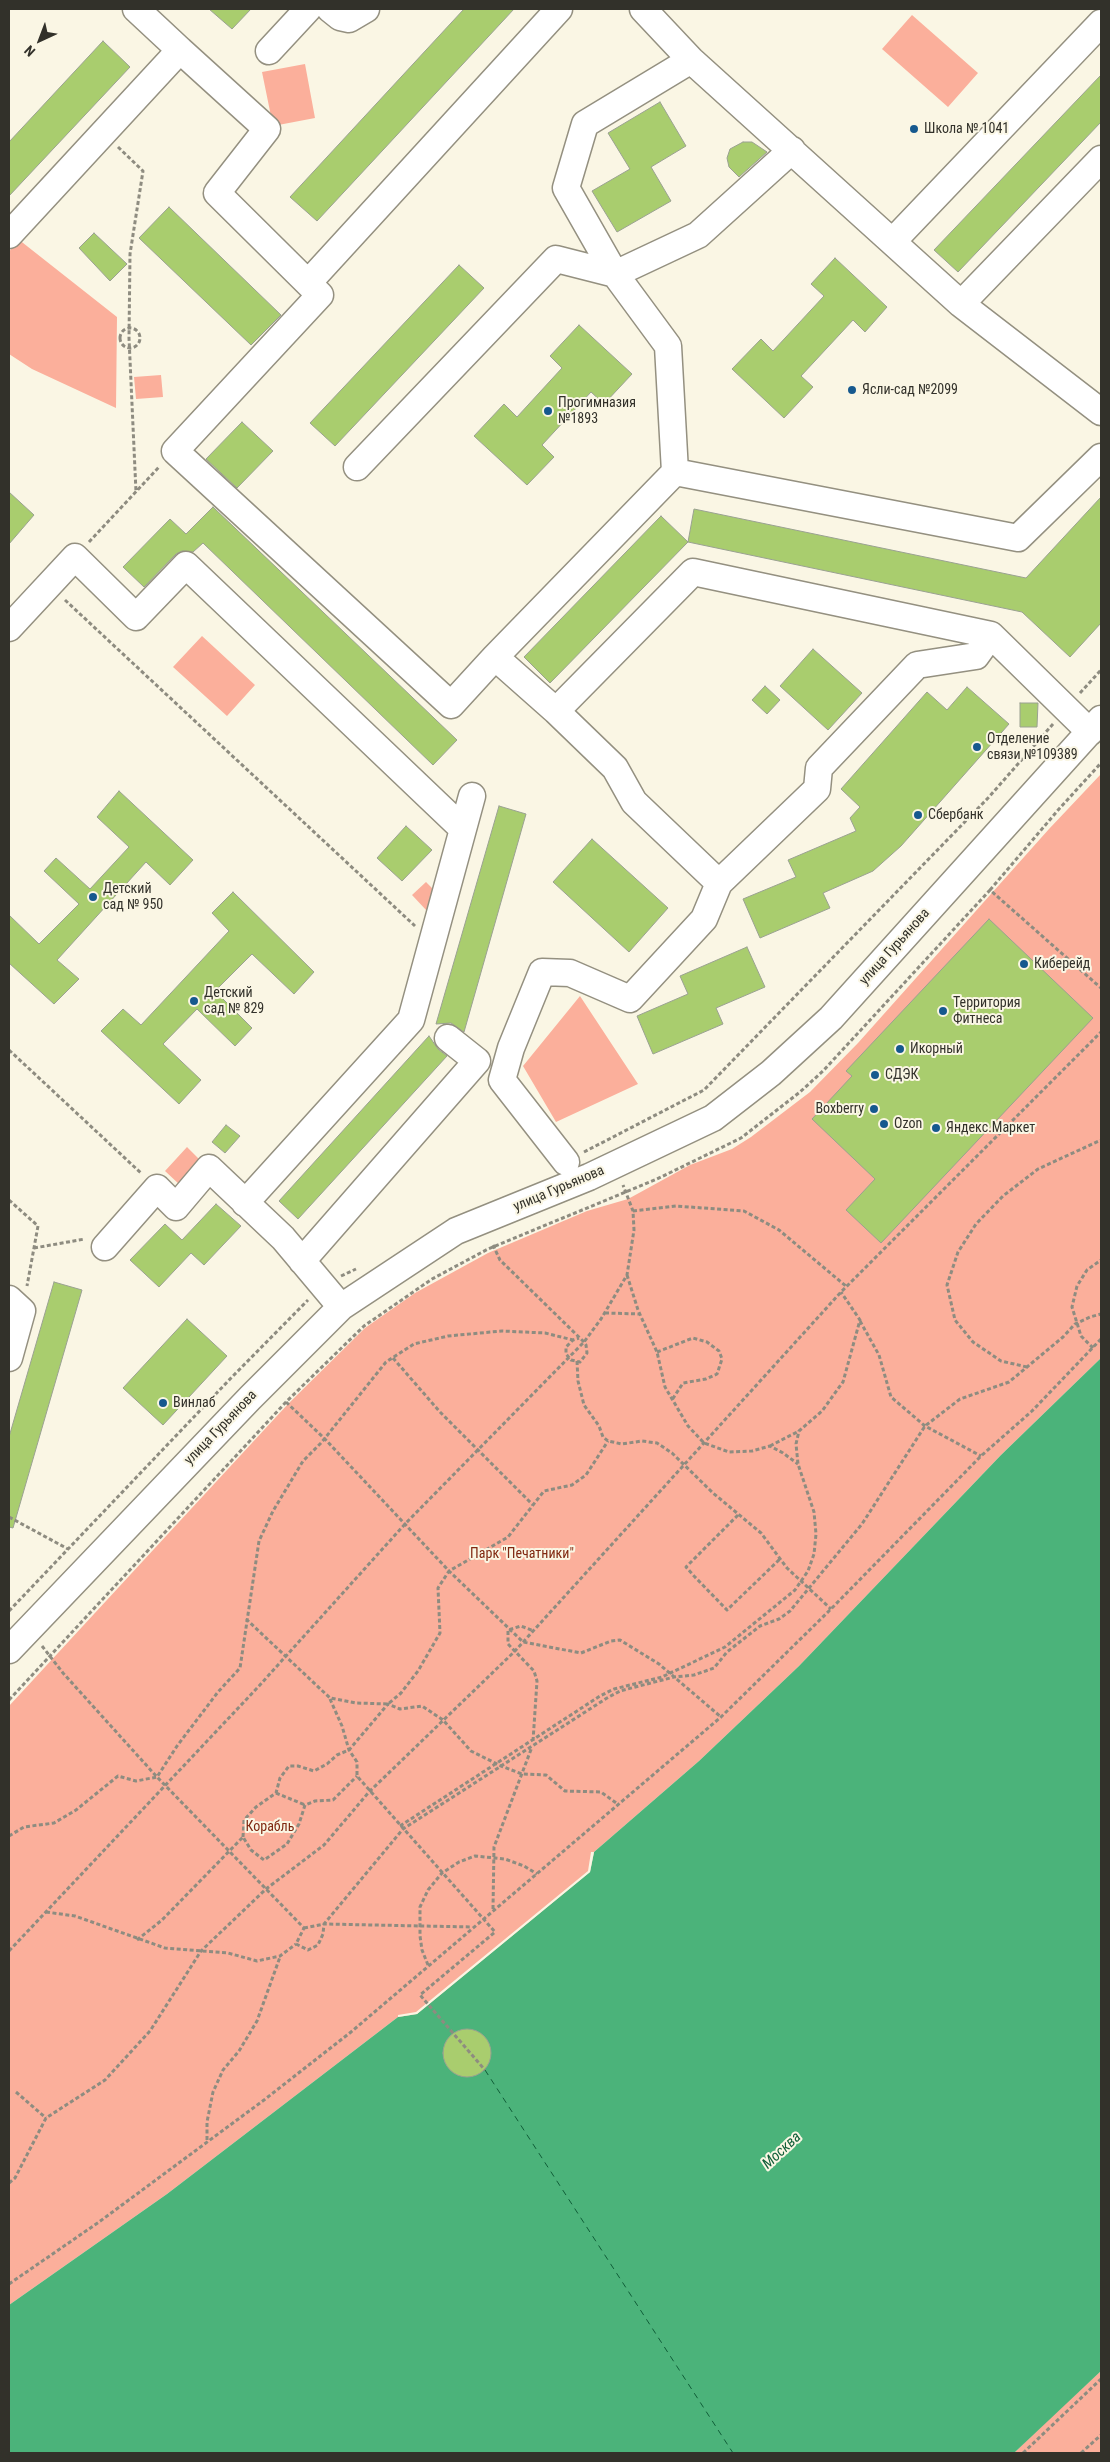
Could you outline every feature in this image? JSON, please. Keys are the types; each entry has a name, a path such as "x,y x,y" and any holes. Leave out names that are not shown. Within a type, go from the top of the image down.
{"street":[{"path":"136,9 267,129 217,193 320,295 174,451 451,705 495,657 675,472 668,346 616,274 566,188 585,124 691,60"},
{"path":"269,51 308,9"},
{"path":"330,9 340,17 349,19 366,9"},
{"path":"308,283 559,9"},
{"path":"643,9 691,60 961,304 1101,412"},
{"path":"893,241 1101,23"},
{"path":"9,235 180,50"},
{"path":"357,467 556,259 616,274 698,235 792,150"},
{"path":"961,304 1101,160"},
{"path":"675,472 1018,538 1101,457"},
{"path":"9,628 75,557 136,617 186,565 463,829"},
{"path":"556,711 693,572 991,635 1096,725"},
{"path":"566,1162 502,1080 511,1048 542,972 570,974 630,999 704,919 719,883 817,789 819,768 918,665 976,656 991,635"},
{"path":"495,657 556,711 615,768 634,802 719,883"},
{"name":"улица Гурьянова","path":"9,1650 250,1398 341,1307 456,1231 590,1178 713,1118 771,1073 831,1018 1096,725"},
{"path":"246,1203 411,1020 472,796"},
{"path":"302,1261 477,1061 444,1035 411,1020"},
{"path":"111,1240 157,1188 176,1207 209,1168 284,1238 341,1307"},
{"path":"9,1358 16,1305"}],"path":[{"path":"103,133 143,171 130,254 129,328 136,492"},
{"path":"129,328 135,329 140,337 138,344 130,348 123,346 120,336 123,330 129,328"},
{"path":"75,557 174,451"},
{"path":"49,585 432,942"},
{"path":"990,890 1101,763"},
{"path":"994,893 1101,988"},
{"path":"9,2183 15,2178 46,2118 105,2080 150,2031 201,1952 266,1889 324,1845 369,1792 534,1631 842,1292 1101,1032"},
{"path":"9,1050 157,1188"},
{"path":"1027,1368 1001,1361 973,1342 955,1320 947,1285 958,1252 976,1224 1003,1196 1038,1169 1101,1140"},
{"path":"9,1951 285,1657 405,1524 584,1342 604,1313 626,1274 634,1230 633,1212 628,1199"},
{"path":"9,1200 38,1226 34,1248 16,1305"},
{"path":"633,1212 676,1206 744,1211 779,1230 847,1287"},
{"path":"482,1221 500,1260 584,1342 587,1353 580,1362 569,1358"},
{"path":"34,1248 111,1240"},
{"path":"1093,1348 1081,1336 1072,1307 1077,1286 1087,1270 1101,1260"},
{"path":"626,1274 640,1314 657,1352 665,1387 672,1400 688,1426 704,1443 729,1452 752,1451 770,1446 800,1431 822,1411 843,1382 860,1320"},
{"path":"842,1292 879,1355 891,1397 925,1426 982,1456"},
{"path":"604,1313 640,1314"},
{"path":"402,1827 620,1691 674,1677 694,1675 714,1668 727,1652 760,1626 778,1619 790,1611 862,1524 925,1426 960,1399 1009,1382 1064,1337 1076,1324 1101,1314"},
{"path":"9,1836 24,1827 54,1823 76,1810 118,1776 136,1781 157,1777 177,1746 212,1700 240,1668 259,1541 273,1511 303,1461 386,1362 414,1344 448,1336 502,1331 545,1333 573,1340"},
{"path":"569,1358 566,1347 573,1340 579,1338"},
{"path":"657,1352 693,1338 707,1342 719,1351 722,1359 717,1374 706,1379 683,1383 672,1400"},
{"path":"9,2284 99,2222 264,2100 351,2032 721,1717 831,1610 982,1456 1032,1411 1101,1339"},
{"path":"393,1358 440,1412 480,1449 533,1505"},
{"path":"577,1361 578,1381 584,1405 608,1441 622,1444 642,1441 657,1443 672,1453 738,1515 762,1533 787,1568 831,1610"},
{"path":"286,1402 324,1438 449,1571 508,1630 523,1642 581,1653 611,1640 620,1640 636,1648 670,1673 721,1717"},
{"path":"9,1700 272,1419"},
{"path":"296,1944 308,1950 318,1945 323,1934 324,1924 402,1827 496,1764 614,1689 662,1677 725,1647 776,1607 802,1581 814,1554 816,1534 814,1512 798,1464 796,1444 800,1431"},
{"path":"305,1805 299,1824 287,1844 264,1860 251,1850 243,1837 244,1820 256,1807 276,1793 280,1778 289,1766 298,1766 314,1771 337,1755 349,1750 388,1704 401,1693 418,1671 440,1633 438,1588 449,1571 508,1537 544,1491 572,1485 586,1475 608,1441"},
{"path":"770,1446 798,1464"},
{"path":"738,1515 686,1567 727,1610 780,1558"},
{"path":"9,1517 68,1549"},
{"path":"246,1619 330,1698 342,1726 349,1750 357,1762 357,1776 369,1792 495,1932 420,1995 485,2070"},
{"path":"508,1630 521,1626 534,1631"},
{"path":"28,1630 157,1777 304,1928"},
{"path":"493,1910 492,1857 494,1847 534,1740 537,1681 534,1670 508,1644 508,1630"},
{"path":"330,1698 356,1703 388,1704 400,1709 422,1706 443,1720 471,1751 496,1764 522,1774 546,1776 565,1791 601,1792 618,1805"},
{"path":"276,1793 305,1805 315,1801 333,1800 357,1776"},
{"path":"137,1940 162,1920 243,1837"},
{"path":"428,1965 422,1950 419,1925 420,1907 428,1890 442,1873 459,1862 475,1856 492,1857 524,1866 537,1874"},
{"path":"46,1912 75,1916 137,1940 165,1948 228,1954 257,1961 280,1956 296,1944 304,1928"},
{"path":"304,1928 324,1924 473,1927"},
{"path":"207,2141 207,2122 213,2092 223,2070 239,2051 257,2021 280,1956"},
{"path":"16,2092 46,2118"},
{"path":"1023,2453 1101,2379"},
{"path":"1081,2453 1101,2436"}],"green space":[{"path":"912,15 978,73 948,107 882,49"},
{"path":"305,64 315,118 273,126 262,72"},
{"path":"18,239 117,317 116,408 32,369 9,354 9,252"},
{"path":"161,375 163,397 136,399 134,377"},
{"path":"202,636 255,685 227,716 173,667"},
{"name":"Парк \"Печатники\"","path":"1101,774 1101,1358 1001,1455 799,1666 699,1761 594,1852 590,1872 417,2014 398,2017 167,2194 9,2305 9,1706 288,1404 365,1328 415,1293 488,1253 587,1211 628,1199 690,1165 732,1149 751,1137 810,1092 858,1043 1049,829"},
{"path":"426,882 441,897 427,911 412,895"},
{"path":"580,996 638,1084 556,1122 523,1066"},
{"path":"187,1147 202,1162 180,1185 165,1171"},
{"path":"1101,2371 1101,2453 1014,2453 1051,2417"}],"water":[{"name":"Москва","path":"1101,1358 1101,2371 1014,2453 9,2453 9,2305 167,2194 398,2017 417,2014 590,1872 594,1852 699,1761 799,1666 1001,1455"}],"pier":[{"path":"591,1852 594,1852 590,1872 417,2014 398,2017 398,2015 416,2012 588,1871"}],"building":[{"path":"209,9 251,9 232,29"},
{"path":"464,9 514,9 317,221 290,197"},
{"path":"103,41 130,67 9,196 9,142"},
{"path":"1101,75 1101,122 958,272 934,250"},
{"path":"660,102 686,146 651,167 671,201 617,232 592,191 630,169 608,133"},
{"path":"743,142 752,142 767,152 739,177 729,167 727,158 730,149"},
{"path":"169,207 281,315 251,345 139,238"},
{"path":"94,233 127,264 110,281 79,248"},
{"path":"835,258 887,307 865,332 853,320 801,376 813,387 784,418 732,369 761,339 773,351 824,296 811,284"},
{"path":"459,265 484,288 335,446 310,423"},
{"name":"Прогимназия №1893","path":"579,325 632,374 604,404 591,392 542,445 554,457 527,485 474,436 504,404 517,417 562,368 550,356"},
{"path":"242,422 273,451 237,488 206,459"},
{"path":"9,492 34,515 9,544"},
{"path":"1101,497 1101,623 1070,657 1022,612 688,542 694,509 1026,578"},
{"path":"213,507 457,740 433,765 203,543 193,552 182,551 176,554 144,587 123,567 170,519 186,534"},
{"path":"661,516 688,542 550,683 524,657"},
{"path":"813,649 862,693 828,730 780,686"},
{"path":"765,686 780,700 767,714 752,700"},
{"path":"967,687 1009,724 901,846 873,871 823,893 830,908 760,938 743,899 796,877 788,860 856,831 850,818 860,807 841,789 927,692 947,710"},
{"path":"1020,703 1038,703 1037,727 1020,727"},
{"name":"Детский сад № 950","path":"119,791 193,860 170,885 146,862 57,960 79,979 54,1004 9,963 9,915 39,944 79,904 44,871 56,858 90,889 129,847 97,817"},
{"path":"499,806 526,814 464,1032 451,1023 436,1024"},
{"path":"406,826 432,850 402,881 377,858"},
{"path":"592,839 668,908 629,952 553,882"},
{"name":"Детский сад № 829","path":"233,892 314,972 294,994 252,954 215,991 252,1028 235,1046 197,1009 163,1044 201,1080 179,1104 101,1031 123,1009 141,1025 229,931 212,913"},
{"path":"989,919 1093,1018 881,1243 846,1210 875,1179 812,1119 852,1076 846,1071"},
{"path":"747,947 765,987 716,1008 723,1024 653,1054 637,1016 688,994 680,976"},
{"path":"429,1036 438,1049 447,1056 298,1219 279,1201"},
{"path":"226,1125 240,1136 225,1153 212,1142"},
{"path":"216,1204 241,1226 204,1265 191,1253 159,1287 130,1260 165,1224 182,1240"},
{"path":"54,1282 82,1290 13,1528 9,1527 9,1437"},
{"path":"187,1319 227,1356 163,1425 123,1388"},
{"path":"462,2029 472,2029 484,2036 491,2048 491,2058 484,2070 472,2077 462,2077 454,2073 447,2066 443,2058 443,2048 447,2040 454,2033"}],"ferry route":[{"path":"485,2070 733,2453"}],"place":[{"name":"Школа № 1041","path":"914,129"},
{"name":"Ясли-сад №2099","path":"852,390"},
{"name":"Прогимназия №1893","path":"548,411"},
{"name":"Отделение связи №109389","path":"977,747"},
{"name":"Сбербанк","path":"918,815"},
{"name":"Детский сад № 950","path":"93,897"},
{"name":"Киберейд","path":"1024,964"},
{"name":"Детский сад № 829","path":"194,1001"},
{"name":"Территория Фитнеса","path":"943,1011"},
{"name":"Икорный","path":"900,1049"},
{"name":"СДЭК","path":"875,1075"},
{"name":"Boxberry","path":"874,1109"},
{"name":"Ozon","path":"884,1124"},
{"name":"Яндекс.Маркет","path":"936,1128"},
{"name":"Винлаб","path":"163,1403"}],"park label":[{"name":"Корабль","path":"270,1827"}]}
